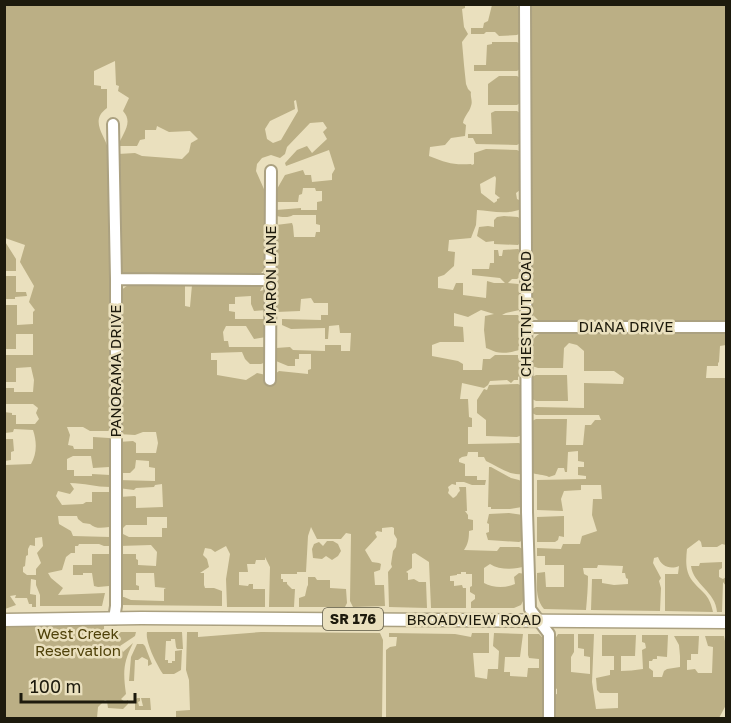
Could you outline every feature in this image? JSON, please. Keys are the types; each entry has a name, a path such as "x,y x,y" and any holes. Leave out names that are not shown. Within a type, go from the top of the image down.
{"main road":[{"name":"BROADVIEW ROAD","path":"4,620 726,622"}],"street":[{"name":"CHESTNUT ROAD","path":"525,4 527,501 530,609 549,634 549,718"},
{"name":"PANORAMA DRIVE","path":"113,124 116,279 116,606 114,619"},
{"name":"MARON LANE","path":"270,380 271,171"},
{"path":"116,279 271,280"},
{"name":"DIANA DRIVE","path":"526,327 726,327"}],"green space":[{"path":"5,5 465,5 462,9 464,27 468,34 462,42 466,84 471,92 472,102 464,118 465,136 451,138 445,145 430,147 429,156 450,163 472,165 474,164 474,153 486,149 521,152 520,190 516,193 517,199 521,201 521,209 505,212 477,210 476,225 471,238 449,240 448,251 455,252 454,266 438,277 438,288 453,290 456,283 463,283 463,295 486,298 487,281 505,283 500,278 472,275 472,269 489,269 490,263 494,263 494,250 498,250 499,256 502,256 503,250 518,249 521,251 521,276 508,283 521,286 522,309 502,315 518,315 522,318 521,349 502,353 486,348 485,316 494,314 481,310 468,317 454,313 454,326 463,327 464,342 440,342 432,345 432,356 458,361 463,364 463,370 482,370 483,359 490,359 495,355 518,355 518,358 522,360 521,375 518,380 511,383 507,380 490,381 484,388 462,383 460,399 468,399 469,417 472,418 472,427 468,427 468,444 519,443 523,445 522,474 513,474 486,461 484,457 478,457 478,452 468,452 467,456 459,459 459,462 465,464 465,476 477,476 477,480 486,480 485,485 456,482 456,485 452,484 448,487 448,493 453,498 460,491 459,487 466,487 467,511 465,511 468,519 473,520 473,530 469,531 464,550 497,551 500,547 519,547 524,550 525,566 507,569 490,564 484,568 484,583 495,587 515,584 514,577 519,573 525,574 524,599 521,605 514,608 471,608 471,602 475,599 475,595 470,592 472,574 461,572 461,574 450,576 450,581 454,581 454,586 462,585 466,588 466,608 431,608 429,562 415,553 412,554 412,568 406,572 408,580 426,582 427,608 389,607 388,572 392,567 393,551 397,539 392,527 382,528 382,532 377,531 375,533 377,537 365,550 372,562 381,564 380,570 374,572 375,585 384,585 385,606 353,607 350,601 351,534 346,533 341,539 317,539 311,527 308,536 306,572 281,574 283,582 287,582 292,589 295,589 294,607 269,607 270,567 265,557 265,560 256,560 255,564 247,564 248,572 239,572 239,585 253,584 253,589 265,589 265,607 227,607 226,579 230,554 226,546 215,552 205,548 203,555 209,567 200,573 204,573 205,588 222,591 222,606 122,605 119,597 131,600 164,601 164,589 166,588 155,587 154,573 136,573 136,585 139,586 139,590 119,590 118,554 136,554 138,565 156,566 157,552 151,545 119,546 118,536 123,534 129,537 162,537 162,528 167,528 167,517 147,517 147,525 118,527 119,497 135,496 136,508 163,507 162,484 134,490 118,488 118,480 155,481 155,468 149,467 149,461 136,460 135,468 130,473 118,473 118,442 133,441 136,443 136,453 156,453 158,443 156,432 143,432 135,435 118,434 120,291 128,285 185,285 185,306 190,307 192,285 256,285 262,287 260,291 264,290 266,295 266,310 254,311 251,296 235,297 235,304 229,304 229,311 235,312 235,319 266,319 266,337 254,339 246,326 226,326 223,332 224,341 228,341 229,347 266,347 266,362 250,364 242,352 211,353 211,360 217,360 217,375 246,380 257,373 275,377 279,371 308,374 308,370 311,369 311,354 299,354 299,359 295,359 295,366 288,366 276,361 276,348 290,347 293,350 325,351 325,345 341,345 341,351 350,351 351,333 340,333 339,325 329,326 328,339 325,339 325,328 291,329 282,325 282,319 321,320 321,315 328,315 328,303 314,303 311,298 301,299 300,311 276,312 276,225 292,223 294,237 315,237 316,232 320,232 320,225 316,224 316,215 280,217 276,216 276,210 301,208 301,210 317,210 317,202 322,201 322,191 316,191 315,188 303,188 298,202 276,202 277,189 285,175 303,170 305,175 311,175 312,182 332,180 335,169 329,150 286,166 285,163 297,150 307,146 312,153 327,139 323,132 327,128 323,122 310,123 287,147 285,154 280,158 271,155 262,158 257,164 256,171 267,196 267,261 264,270 259,275 123,274 119,269 118,154 135,153 142,156 182,159 189,152 191,143 198,139 190,131 169,132 157,126 156,130 145,130 145,139 140,140 137,146 118,146 127,124 123,111 129,98 118,91 115,61 94,71 94,85 107,89 107,108 99,118 99,123 109,151 109,431 90,431 83,427 67,427 70,435 68,445 73,446 74,449 93,449 93,437 109,438 109,467 93,468 91,456 73,456 67,459 67,470 74,470 74,476 110,475 110,487 70,483 74,489 70,494 58,491 56,496 62,505 83,504 92,502 92,492 110,492 109,527 101,528 83,523 77,516 58,516 59,524 71,531 73,536 110,537 109,546 79,544 75,546 75,553 66,557 62,570 48,573 63,588 58,595 105,593 102,606 40,606 36,580 31,579 30,594 36,595 36,607 29,604 27,598 15,598 16,595 10,596 16,605 5,609 5,465 31,464 36,448 33,430 14,429 13,432 5,433 4,412 16,415 16,424 35,424 39,419 36,413 38,408 33,404 5,404 5,388 14,388 14,392 33,392 34,380 31,367 16,368 16,382 5,382 5,355 33,355 33,334 16,334 16,349 5,349 5,305 17,305 17,325 33,324 35,310 29,302 34,286 20,262 25,245 5,238","holes":["296,100 298,111 281,140 273,143 267,139 265,129 270,121 295,109 294,101","495,176 495,194 500,198 494,203 481,193 480,184","42,537 43,546 37,553 41,563 36,569 36,575 27,575 23,572 23,567 30,545 35,546 35,538"]},
{"path":"492,5 520,8 520,33 499,36 495,32 471,34 471,28 483,28 484,23 488,21"},
{"path":"531,5 726,5 726,321 541,323 532,314"},
{"path":"492,42 520,44 520,69 517,71 474,71 474,65 486,65 487,45"},
{"path":"499,76 520,78 521,102 517,105 488,105 488,84"},
{"path":"495,111 520,113 520,143 517,145 476,144 473,138 468,138 468,134 492,134 491,113"},
{"path":"504,216 518,217 521,220 521,242 518,245 494,244 494,241 486,242 477,236 479,227 494,227 494,220"},
{"path":"4,240 16,259 16,271 5,271"},
{"path":"5,276 16,276 16,292 26,292 27,296 5,299"},
{"path":"726,331 726,345 720,346 718,366 707,366 706,378 726,378 726,545 702,547 699,540 687,549 686,557 689,576 707,596 713,612 665,611 665,574 678,574 679,566 672,568 666,566 658,557 654,558 653,563 661,578 659,581 660,611 591,610 592,579 602,579 602,583 614,585 628,584 625,573 622,573 623,566 598,565 597,568 583,568 584,574 588,576 586,610 544,609 538,596 537,573 545,572 546,587 564,587 564,565 545,565 545,556 537,556 537,548 561,549 563,544 580,544 582,536 597,531 592,515 593,499 602,499 601,485 581,485 581,490 564,491 561,499 563,511 537,510 537,480 586,479 586,476 578,475 578,467 584,467 584,462 578,461 578,451 568,452 567,472 564,468 558,468 555,475 549,477 532,473 532,421 567,419 566,445 583,445 585,425 601,420 599,415 536,415 532,413 532,409 536,407 584,408 584,383 623,384 624,378 614,371 584,371 584,351 577,345 569,343 564,348 563,368 532,366 532,345 535,337 544,332"},
{"path":"567,375 568,401 532,399 532,377"},
{"path":"518,384 522,386 522,435 517,437 486,436 486,420 477,413 477,400 489,385"},
{"path":"5,439 13,439 14,451 11,452 11,460 5,461"},
{"path":"489,467 522,482 522,507 491,509 488,507"},
{"path":"489,514 523,515 524,540 519,542 488,540 486,533 489,532 487,523"},
{"path":"564,516 564,537 559,536 555,542 537,542 537,517"},
{"path":"327,541 338,544 341,551 338,556 332,560 326,556 322,559 313,558 314,544 319,542 323,546"},
{"path":"92,554 110,554 109,586 94,586 92,573 73,575 73,565 92,565"},
{"path":"722,562 719,577 723,579 726,577 726,586 723,582 722,612 717,612 713,599 696,578 691,566 699,566 700,563"},
{"path":"308,577 330,580 330,588 346,589 345,607 299,607 299,598 305,596"},
{"name":"West Creek Reservation","path":"5,618 104,618 104,636 116,636 116,632 136,632 135,636 120,646 123,652 133,643 125,668 126,694 121,699 125,702 128,700 128,704 123,709 108,708 105,700 98,707 97,718 5,718"},
{"path":"147,632 182,632 183,649 177,649 175,639 166,641 165,660 172,663 175,661 175,651 182,650 181,670 174,674 163,674 150,647"},
{"path":"187,632 198,632 198,637 261,632 380,633 383,640 382,718 176,718 176,711 190,710 189,680 186,670"},
{"path":"389,633 455,634 471,637 472,633 489,633 489,653 473,653 475,677 487,679 488,669 498,669 499,651 493,646 494,633 523,634 520,657 505,657 504,672 510,672 510,676 527,677 528,668 539,668 539,659 529,658 528,655 528,634 539,634 543,644 543,718 386,718 386,650 396,646 397,637 389,637"},
{"path":"558,634 574,634 571,672 590,674 590,657 584,656 584,649 578,648 578,634 594,634 592,682 596,709 618,708 618,693 600,693 597,690 596,678 610,675 610,670 614,670 614,656 602,656 602,635 636,635 635,656 621,656 621,671 643,669 642,650 646,648 645,643 642,642 642,635 668,635 667,657 657,656 657,659 649,661 653,677 662,677 667,669 680,667 679,645 674,636 699,636 698,654 691,654 691,660 687,660 687,670 695,669 698,673 712,673 713,647 708,646 705,636 724,636 726,705 719,718 553,718 553,695 557,694 557,689 553,687 553,642"},
{"path":"137,644 145,646 152,664 148,666 148,660 142,657 135,660 134,681 129,681 131,657"},
{"path":"137,698 140,698 139,706 143,706 141,698 150,698 151,710 135,710"}]}
